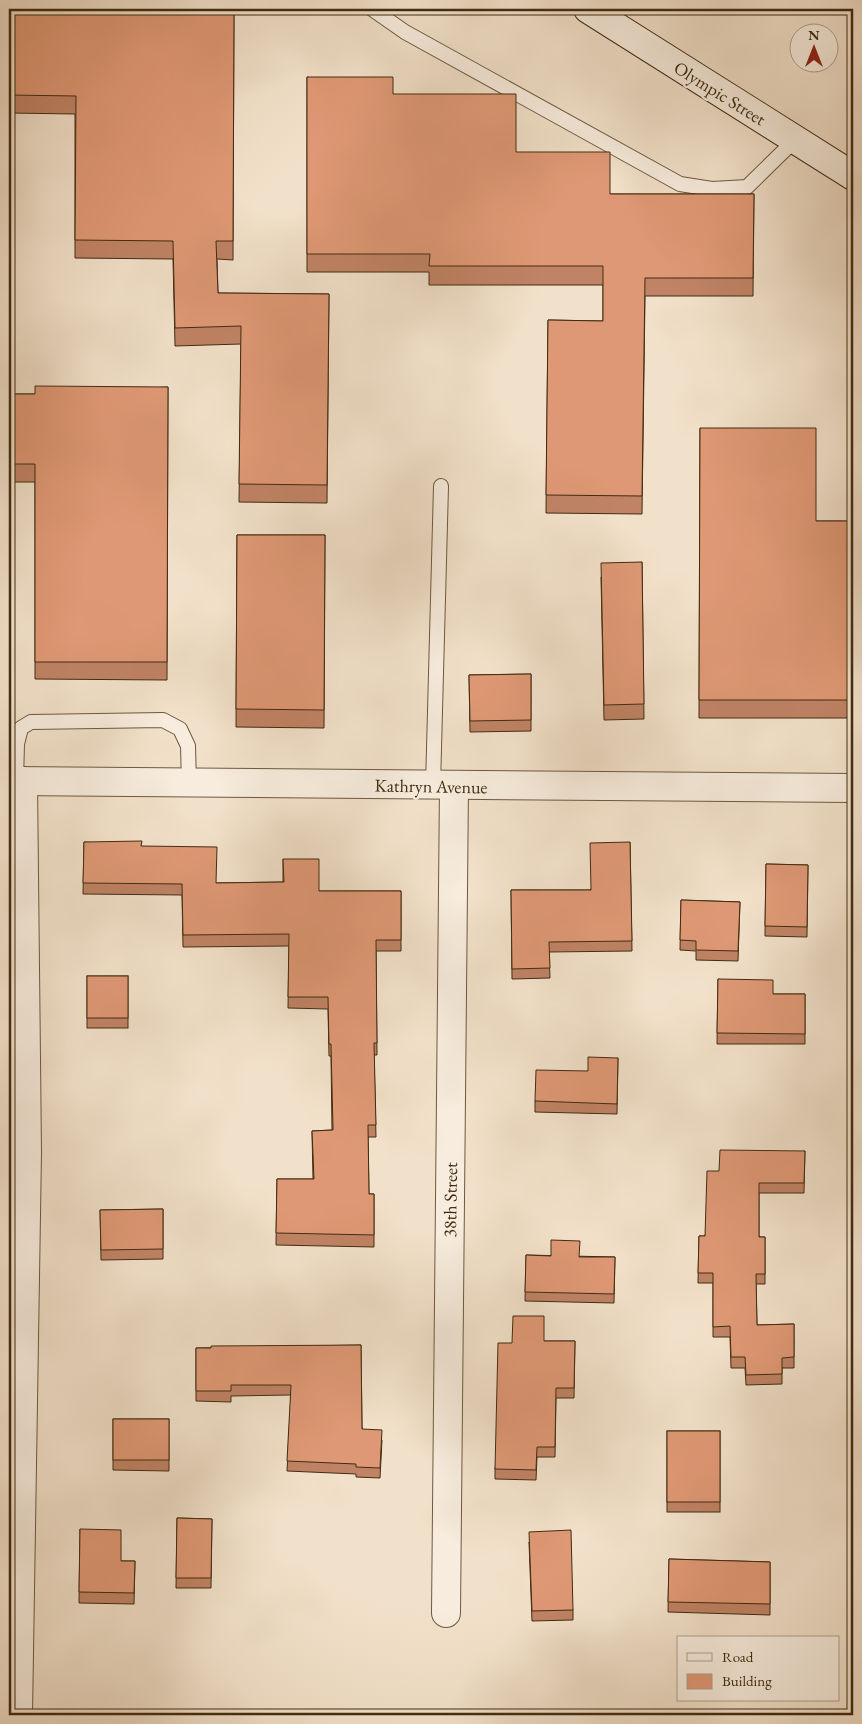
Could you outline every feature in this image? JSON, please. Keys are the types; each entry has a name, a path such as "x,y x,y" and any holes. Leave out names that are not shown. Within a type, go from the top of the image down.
{"street":[{"name":"Olympic Street","path":"588,9 853,176"},
{"name":"Kathryn Avenue","path":"16,781 853,788"},
{"path":"16,781 27,1152 18,1715"},
{"name":"38th Street","path":"443,786 446,1613"}],"lane":[{"path":"372,9 405,32 680,184 712,189 747,187 795,140"},
{"path":"441,486 443,786"},
{"path":"16,781 17,744 21,728 31,722 163,720 180,729 188,746 190,783"}],"building":[{"path":"9,9 234,9 233,241 216,241 218,293 329,294 327,485 239,484 241,326 175,328 173,241 75,240 76,96 9,95"},
{"path":"307,77 393,77 393,94 516,94 516,152 610,152 610,194 754,194 753,278 645,278 642,496 546,495 548,320 603,321 603,266 429,266 430,254 307,254"},
{"path":"35,386 168,387 167,662 35,662 35,464 9,464 9,394 35,394"},
{"path":"700,428 816,428 816,521 853,521 853,700 699,700"},
{"path":"237,535 325,535 324,710 236,709"},
{"path":"642,562 644,704 604,705 601,563"},
{"path":"531,674 531,720 470,721 469,675"},
{"path":"142,841 141,846 217,847 216,883 284,882 283,859 319,859 319,891 401,891 401,940 376,940 377,1043 374,1043 376,1125 368,1125 369,1194 374,1194 374,1235 276,1233 277,1179 314,1179 312,1131 333,1130 328,997 288,997 289,934 183,935 182,884 83,883 84,842"},
{"path":"630,842 632,941 549,942 550,968 512,969 511,890 591,890 590,843"},
{"path":"766,864 808,865 807,927 765,926"},
{"path":"681,900 740,902 738,951 696,950 696,941 680,940"},
{"path":"87,976 128,976 128,1018 87,1018"},
{"path":"718,979 773,980 773,994 805,994 805,1034 717,1033"},
{"path":"588,1057 618,1058 617,1104 535,1101 536,1070 588,1071"},
{"path":"720,1150 805,1151 804,1183 759,1183 759,1237 765,1237 765,1274 756,1274 757,1325 794,1324 794,1357 782,1358 782,1374 746,1375 745,1357 731,1357 730,1326 713,1327 713,1273 698,1273 699,1236 705,1236 707,1171 719,1171"},
{"path":"163,1209 163,1249 101,1250 100,1210"},
{"path":"551,1240 580,1241 579,1257 615,1257 614,1294 525,1292 526,1255 551,1256"},
{"path":"513,1316 544,1316 544,1341 575,1341 574,1388 556,1388 555,1447 537,1447 536,1470 495,1469 498,1343 512,1343"},
{"path":"361,1345 362,1429 382,1430 380,1468 356,1467 356,1464 287,1461 291,1385 231,1385 231,1391 196,1391 196,1348 211,1348 211,1346"},
{"path":"113,1419 169,1419 169,1460 113,1460"},
{"path":"667,1431 720,1431 720,1502 667,1502"},
{"path":"177,1518 212,1519 211,1578 176,1578"},
{"path":"80,1529 121,1530 121,1561 135,1561 134,1593 79,1592"},
{"path":"571,1530 573,1610 532,1611 529,1532"},
{"path":"669,1559 770,1562 770,1604 668,1602"}]}
